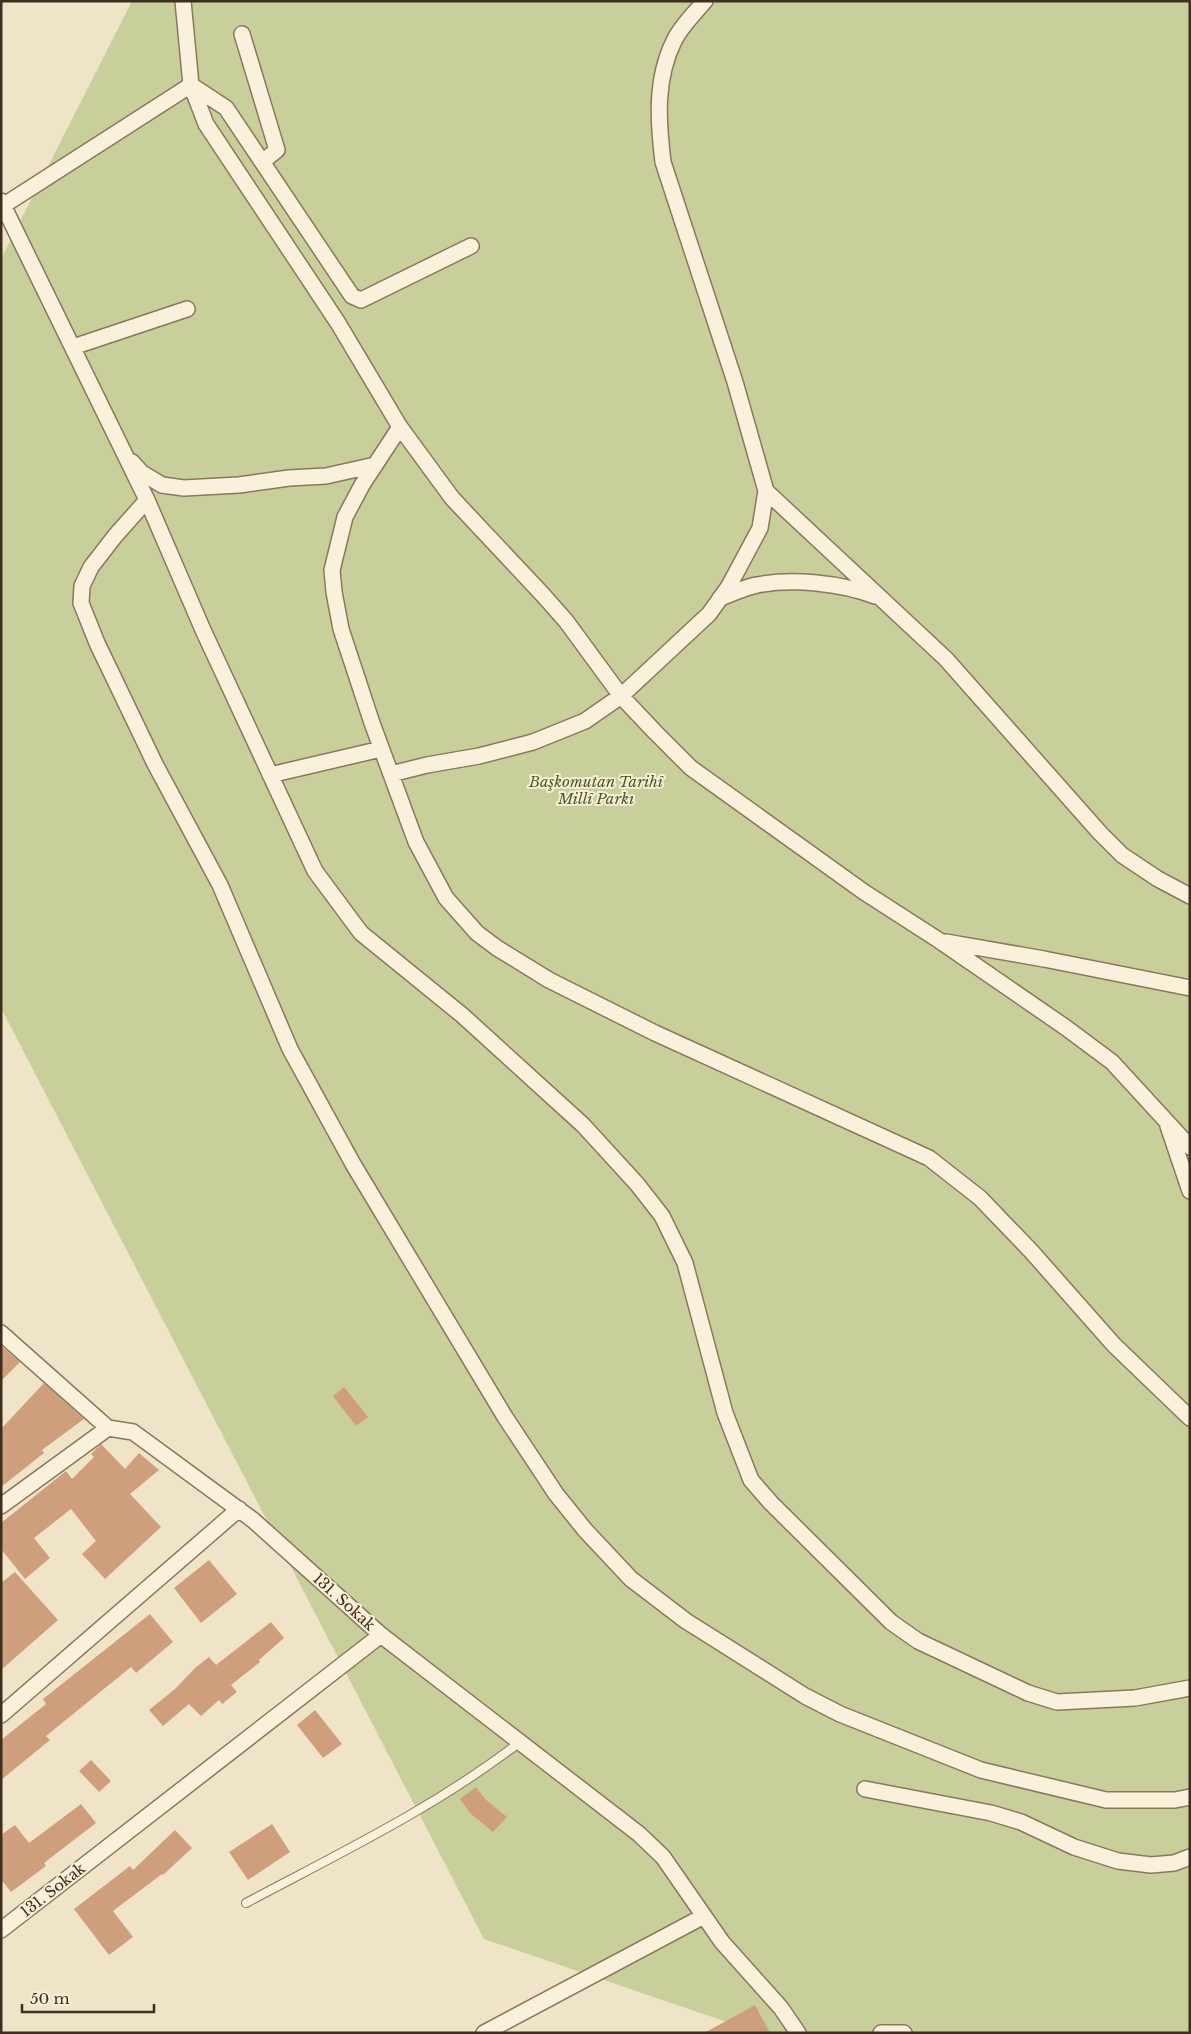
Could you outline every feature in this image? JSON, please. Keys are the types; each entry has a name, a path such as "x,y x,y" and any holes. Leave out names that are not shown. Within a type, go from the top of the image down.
{"street":[{"path":"183,1 191,85 206,124 338,323 400,427 452,498 566,621 621,696 691,768 864,892 940,941 1112,1062 1190,1147"},
{"path":"391,774 427,765 479,756 533,742 586,721 621,696 709,614 729,586 760,528 766,491 734,382 663,162 658,126 662,78 674,41 683,26 705,1"},
{"path":"242,34 277,150 262,162"},
{"path":"191,85 226,108 352,296 361,300 471,246"},
{"path":"191,85 2,204 147,500 203,630 314,871 361,934 462,1015 583,1125 637,1184 662,1216 685,1263 725,1413 751,1480 771,1503 891,1622 918,1640 1028,1693 1057,1702 1135,1698 1190,1688"},
{"path":"73,347 187,309"},
{"path":"400,427 375,465 345,517 332,570 341,629 382,749 416,842 446,898 477,933 497,948 557,984 700,1054 929,1158 980,1198 1032,1251 1114,1345 1190,1418"},
{"path":"124,453 142,473 162,484 184,488 239,485 289,478 326,476 375,465"},
{"path":"766,491 946,659 1100,834 1122,855 1158,879 1190,896"},
{"path":"147,500 90,567 82,586 81,603 97,643 155,764 220,885 290,1049 348,1156 506,1417 556,1494 585,1530 631,1579 686,1621 805,1696 840,1714 981,1770 1106,1800 1175,1800 1190,1797"},
{"path":"720,598 755,585 785,582 855,588 882,599"},
{"path":"270,775 382,749"},
{"path":"940,941 1044,959 1190,988"},
{"path":"1165,1120 1190,1191"},
{"path":"1,1333 108,1428 1,1506"},
{"name":"131. Sokak","path":"2,1928 381,1635 239,1509 133,1432 108,1428"},
{"path":"1,1715 239,1509"},
{"path":"381,1635 639,1834 663,1857 722,1942 781,2008 798,2033"},
{"path":"865,1789 991,1813 1021,1822 1074,1847 1118,1861 1151,1865 1174,1862 1190,1857"},
{"path":"484,2033 704,1916"},
{"path":"881,2033 904,2033"}],"lane":[{"path":"246,1903 424,1808 487,1768 520,1742"}],"green space":[{"name":"Başkomutan Tarihî Millî Parkı","path":"132,1 1190,1 1190,2033 759,2033 484,1939 1,1008 1,259"}],"building":[{"path":"1,1346 20,1362 1,1381"},
{"path":"44,1383 84,1419 42,1450 44,1453 1,1487 1,1429"},
{"path":"344,1387 368,1417 356,1426 333,1396"},
{"path":"101,1444 125,1469 139,1453 159,1470 130,1494 161,1527 105,1579 82,1554 96,1541 71,1509 34,1538 50,1558 25,1579 1,1549 1,1523 66,1471 72,1479 94,1457 91,1454"},
{"path":"209,1560 237,1594 201,1623 174,1588"},
{"path":"15,1572 58,1620 1,1670 1,1583"},
{"path":"150,1614 173,1642 136,1673 131,1667 46,1736 50,1740 1,1780 1,1740 46,1704 43,1699"},
{"path":"271,1622 284,1638 259,1660 260,1662 231,1685 237,1692 222,1704 219,1700 201,1716 189,1704 163,1726 149,1710 209,1657 216,1665"},
{"path":"315,1710 342,1744 323,1758 297,1725"},
{"path":"91,1760 111,1781 99,1792 79,1771"},
{"path":"476,1787 485,1799 507,1817 493,1832 470,1813 460,1799"},
{"path":"81,1804 96,1823 44,1863 46,1866 11,1892 1,1879 1,1835 15,1825 29,1843"},
{"path":"272,1824 290,1852 248,1880 229,1852"},
{"path":"175,1830 192,1848 163,1875 113,1911 133,1937 109,1955 74,1909 130,1866 133,1870"},
{"path":"755,2005 770,2033 704,2033"}]}
